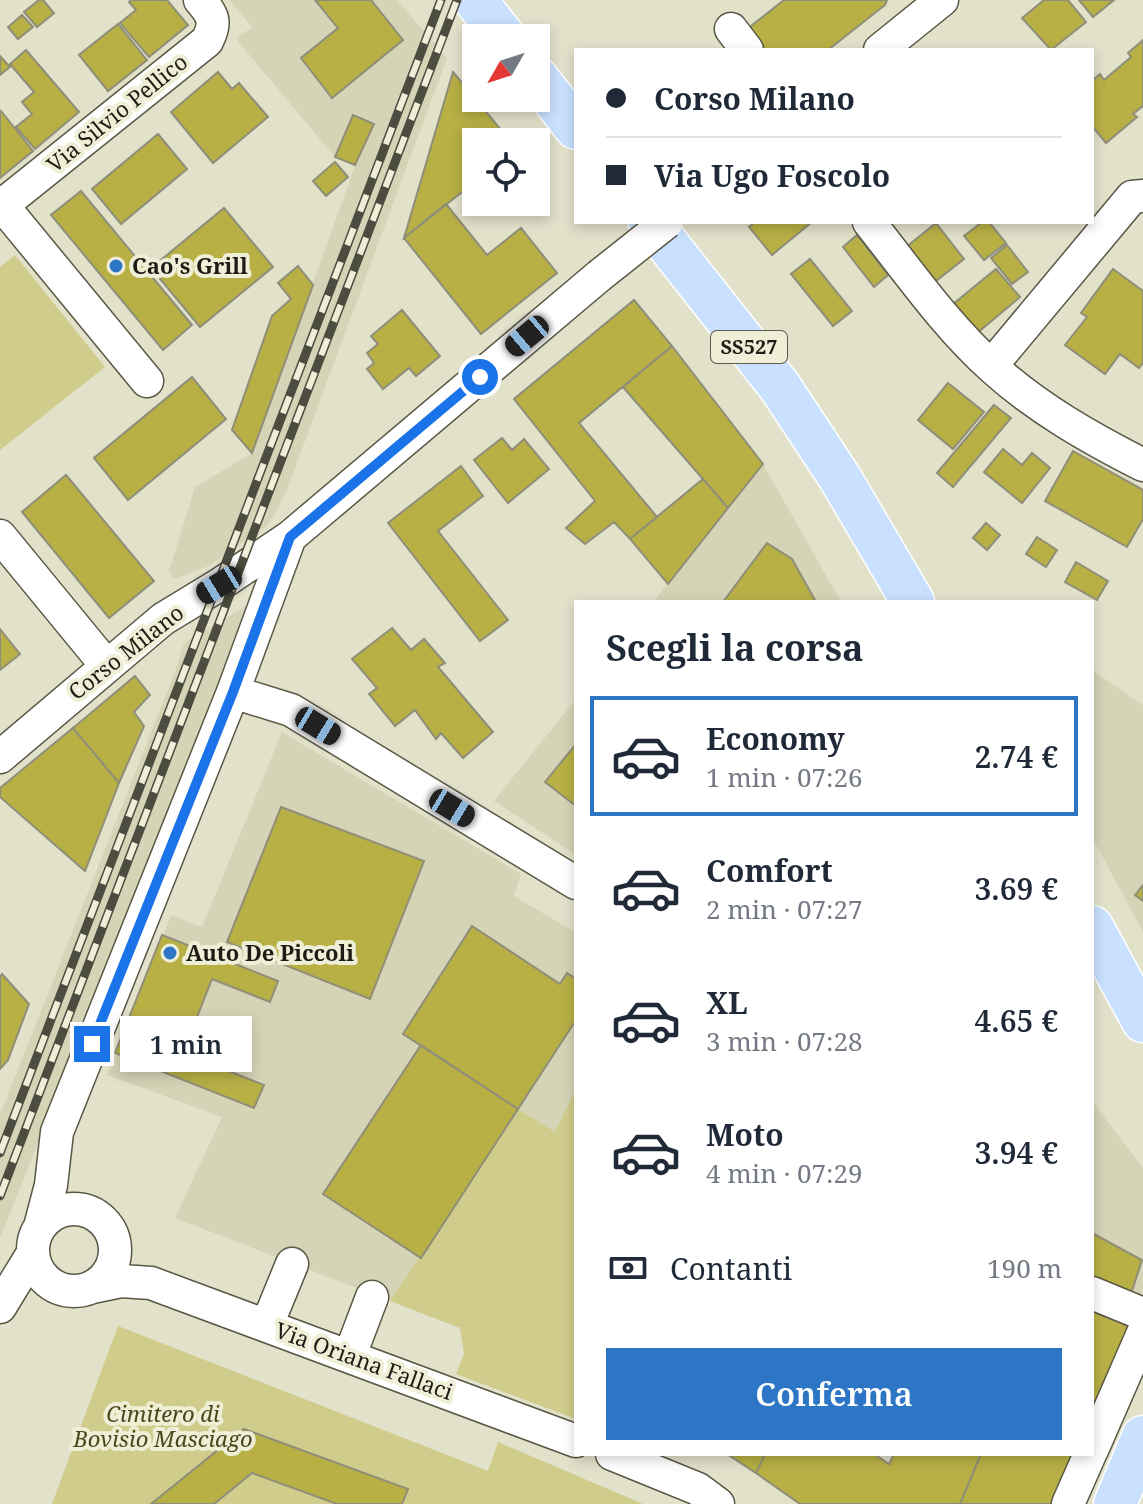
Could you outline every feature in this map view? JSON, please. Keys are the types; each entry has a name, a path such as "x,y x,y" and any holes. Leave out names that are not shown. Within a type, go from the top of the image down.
{"main road":[{"path":"475,0 494,24"},
{"path":"550,95 574,125"},
{"name":"SS527","path":"652,224 780,387 840,478 912,600"},
{"path":"1094,931 1143,1021"},
{"path":"1115,1504 1143,1437"}],"street":[{"path":"882,48 936,2"},
{"name":"Via Silvio Pellico","path":"1,206 207,41 214,29 203,4"},
{"path":"991,366 1132,197 1143,196"},
{"path":"1,206 147,381"},
{"name":"Corso Milano","path":"0,757 163,619 290,537 664,224"},
{"path":"871,224 948,320 991,366 1051,413 1143,465"},
{"path":"0,536 106,665"},
{"path":"1,1305 36,1240 50,1217 62,1211 75,1209 88,1212 109,1229 115,1255 111,1268 103,1280 79,1291 53,1286 36,1266 36,1240 56,1150 57,1132 233,692 290,537"},
{"path":"233,692 291,710 574,882"},
{"path":"56,1150 71,1186 88,1212"},
{"name":"Via Oriana Fallaci","path":"114,1242 151,1283"},
{"path":"267,1325 292,1264"},
{"name":"Via Oriana Fallaci","path":"92,1287 121,1281 151,1283 574,1440"},
{"path":"1,1305 53,1286"},
{"path":"1094,1294 1143,1314"},
{"path":"350,1355 372,1297"},
{"path":"1094,1445 1143,1333"},
{"path":"617,1456 698,1489 718,1504"},
{"path":"1068,1504 1089,1456"}],"shaded area":[{"path":"229,0 397,0 447,58 285,495 268,525 209,566 174,579 169,571 195,487 252,453 355,166 335,157 236,39 252,27"},
{"path":"763,464 840,600 655,600"},
{"path":"254,601 0,1238 0,1115 184,643"},
{"path":"1094,671 1143,705 1143,932 1094,841"},
{"path":"574,701 574,854 494,801"},
{"path":"282,732 521,874 514,896 574,932 574,1093 555,1133 518,1109 390,1301 175,1218 222,1117 107,1075 171,915 202,927"},
{"path":"1094,1104 1143,1168 1143,1289 1094,1411"}],"green space":[{"path":"15,255 105,367 0,450 0,267"},
{"path":"574,1093 574,1418 456,1374 464,1354 460,1328 390,1301 518,1109 555,1132"},
{"name":"Cimitero di Bovisio Masciago","path":"118,1326 488,1471 498,1442 643,1504 52,1504"}],"building":[{"path":"43,0 54,13 37,27 24,12"},
{"path":"167,0 188,25 149,57 120,23 136,10 129,2"},
{"path":"315,0 371,0 403,40 332,98 301,58 338,28"},
{"path":"784,0 887,0 885,5 831,48 760,48 746,30"},
{"path":"1044,0 1068,0 1086,22 1054,48 1049,48 1022,18"},
{"path":"1079,0 1114,0 1093,17"},
{"path":"22,15 33,27 18,39 8,27"},
{"path":"118,24 147,60 108,91 79,55"},
{"path":"1143,40 1143,106 1133,114 1137,117 1106,143 1094,128 1094,79 1100,74 1104,80 1131,57 1128,53"},
{"path":"26,50 79,112 35,149 16,127 32,114 22,102 34,92 10,64"},
{"path":"0,56 10,67 0,75"},
{"path":"218,72 232,89 239,83 268,117 213,163 171,112"},
{"path":"453,72 462,83 462,112 486,112 499,128 462,128 462,192 404,238"},
{"path":"0,112 33,151 0,178"},
{"path":"353,115 374,124 355,165 335,157"},
{"path":"158,134 187,169 121,224 92,189"},
{"path":"335,162 348,177 326,196 313,181"},
{"path":"81,191 192,325 163,350 51,215"},
{"path":"446,204 487,255 521,228 557,273 481,334 404,238"},
{"path":"224,208 273,267 200,327 151,268"},
{"path":"753,224 810,224 772,255 749,227"},
{"path":"937,224 964,259 932,284 905,248"},
{"path":"979,224 991,224 1006,243 984,260 964,236"},
{"path":"857,235 888,275 874,287 843,247"},
{"path":"1007,245 1028,272 1012,284 991,258"},
{"path":"810,259 852,311 833,326 791,274"},
{"path":"298,266 313,285 252,453 232,430 272,316 291,299 278,283"},
{"path":"996,269 1020,297 976,334 952,305"},
{"path":"1113,269 1143,291 1143,363 1139,368 1120,354 1105,374 1065,345 1087,317 1081,313"},
{"path":"634,300 672,346 579,423 657,517 630,539 614,522 585,544 566,528 595,501 514,399"},
{"path":"402,310 440,356 416,376 409,368 383,389 367,369 374,363 367,353 378,344 371,336"},
{"path":"672,346 763,464 728,508 623,387"},
{"path":"192,377 226,419 128,500 94,458"},
{"path":"948,383 984,412 953,449 918,420"},
{"path":"994,405 1011,418 953,487 937,473"},
{"path":"502,438 512,450 524,439 549,469 508,503 474,460"},
{"path":"1003,449 1022,465 1032,453 1050,468 1022,503 984,472"},
{"path":"1073,451 1143,490 1143,519 1127,547 1045,501"},
{"path":"461,466 483,496 438,531 508,620 480,641 388,523"},
{"path":"66,475 154,581 109,618 22,512"},
{"path":"703,479 728,508 668,584 630,539"},
{"path":"986,523 1000,535 987,550 973,538"},
{"path":"1037,537 1057,550 1046,567 1026,554"},
{"path":"767,543 792,559 815,600 724,600"},
{"path":"1076,562 1108,581 1097,600 1065,582"},
{"path":"392,628 411,650 424,639 445,663 438,667 493,732 463,758 441,733 436,739 415,710 395,726 369,694 377,688 352,659"},
{"path":"0,629 20,654 0,670"},
{"path":"135,676 150,695 134,712 144,726 119,783 73,728"},
{"path":"73,728 119,783 85,871 0,797 0,788"},
{"path":"574,746 574,804 545,782"},
{"path":"281,807 424,861 370,999 227,942"},
{"path":"1143,885 1143,901 1135,895"},
{"path":"472,926 560,984 567,973 574,978 574,1023 518,1109 403,1034"},
{"path":"162,935 278,981 270,1002 212,979 183,1053 264,1085 254,1108 115,1053"},
{"path":"2,974 29,1004 8,1060 0,1069 0,977"},
{"path":"421,1045 518,1109 421,1258 323,1194"},
{"path":"1094,1234 1142,1260 1131,1294 1094,1279"},
{"path":"1094,1312 1129,1326 1094,1411"},
{"path":"244,1429 408,1489 402,1504 337,1504 252,1473 214,1504 151,1504"},
{"path":"730,1456 764,1456 756,1473"},
{"path":"764,1456 877,1456 889,1464 893,1456 980,1456 960,1504 800,1504 756,1473"},
{"path":"980,1456 1075,1456 1056,1504 960,1504"}],"railway":[{"path":"0,1153 441,0"},
{"path":"0,1196 457,0"}],"place":[{"name":"Cao's Grill","path":"116,266"},
{"name":"Auto De Piccoli","path":"170,953"}],"route":[{"path":"92,1044 233,692 290,537 480,377"}]}
